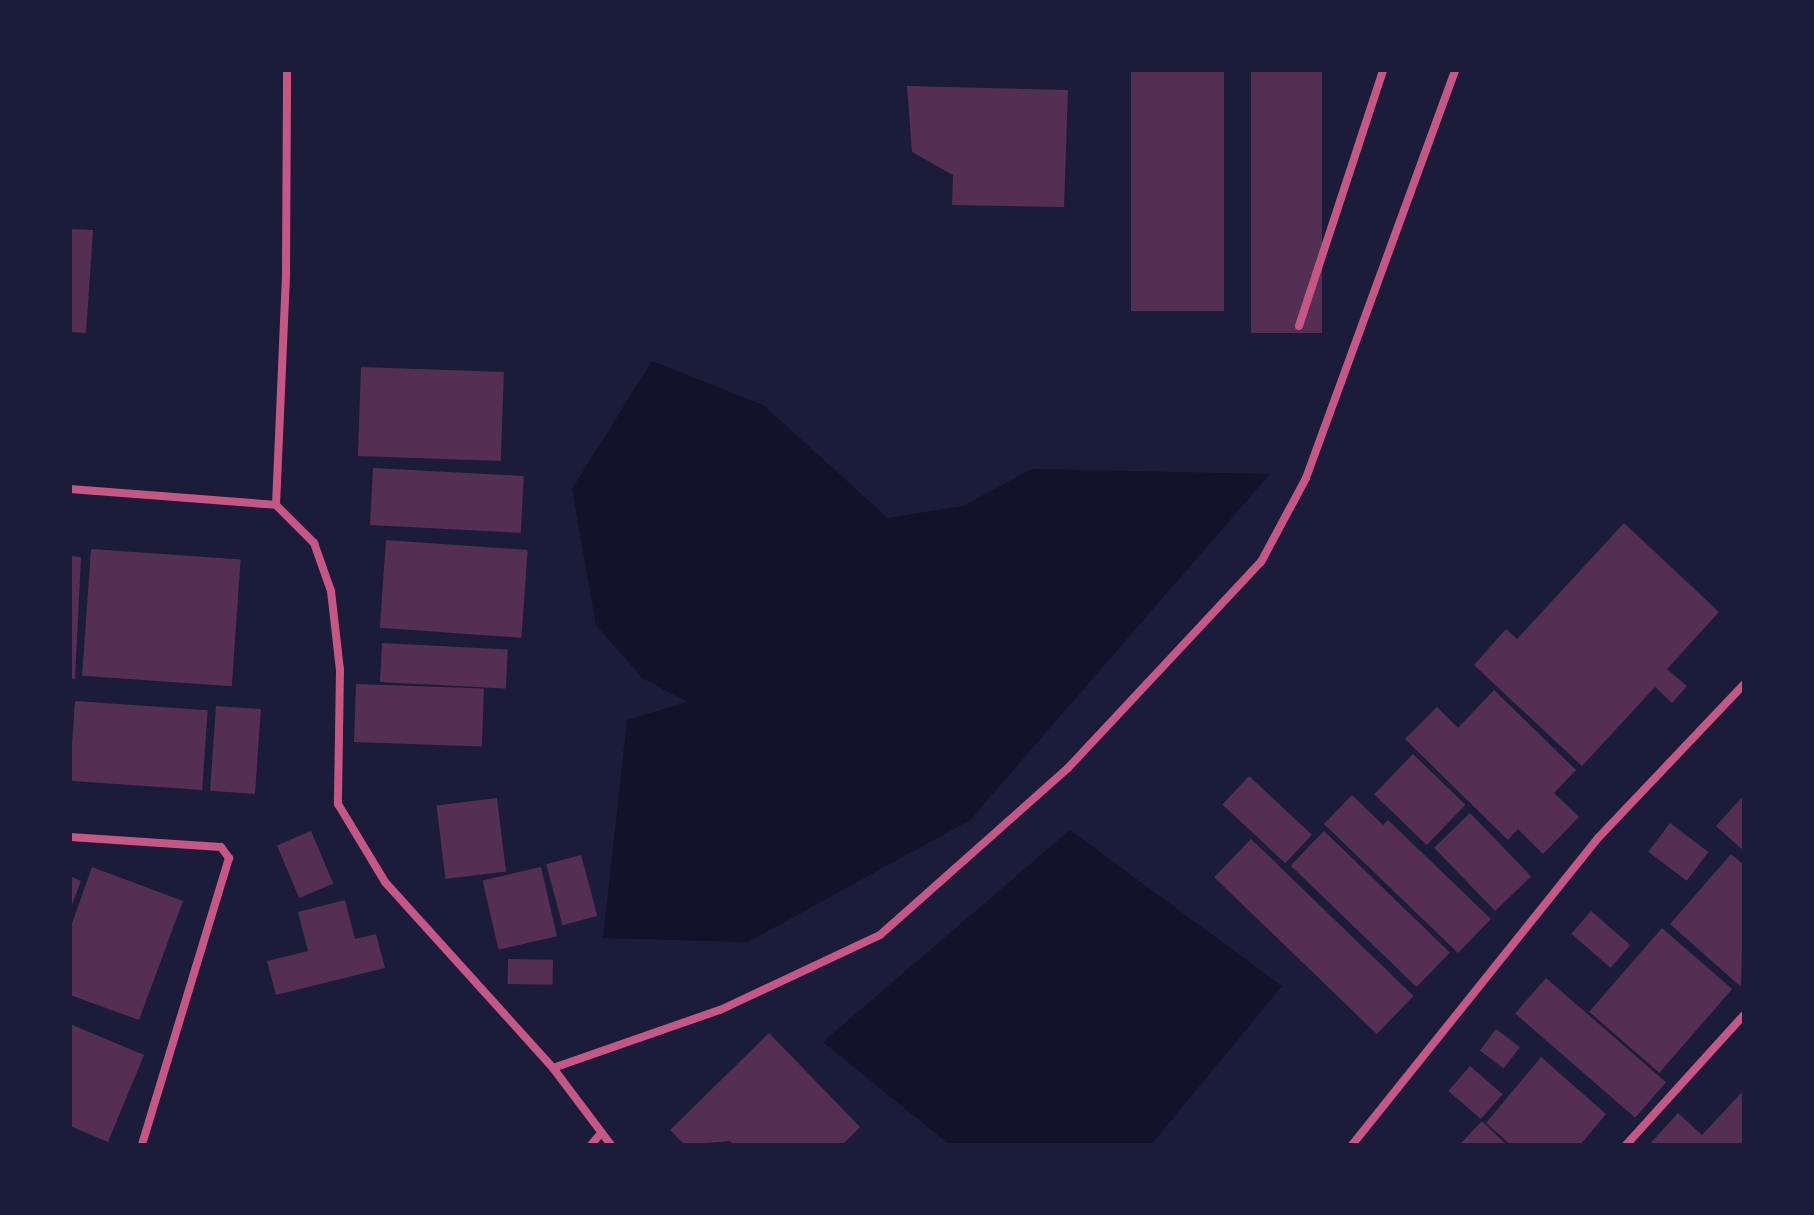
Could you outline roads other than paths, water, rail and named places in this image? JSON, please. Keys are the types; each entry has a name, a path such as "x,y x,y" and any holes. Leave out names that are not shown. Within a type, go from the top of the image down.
{"street":[{"path":"276,505 286,273 287,70"},
{"path":"1299,326 1383,70"},
{"path":"553,1068 720,1010 880,935 1068,768 1261,562 1306,478 1455,70"},
{"path":"70,489 276,505 314,543 331,591 340,670 338,804 385,882 553,1068 611,1145"},
{"path":"1352,1145 1599,837 1744,684"},
{"path":"70,837 221,847 229,858 142,1145"},
{"path":"1626,1145 1744,1015"},
{"path":"591,1145 601,1133"}]}
